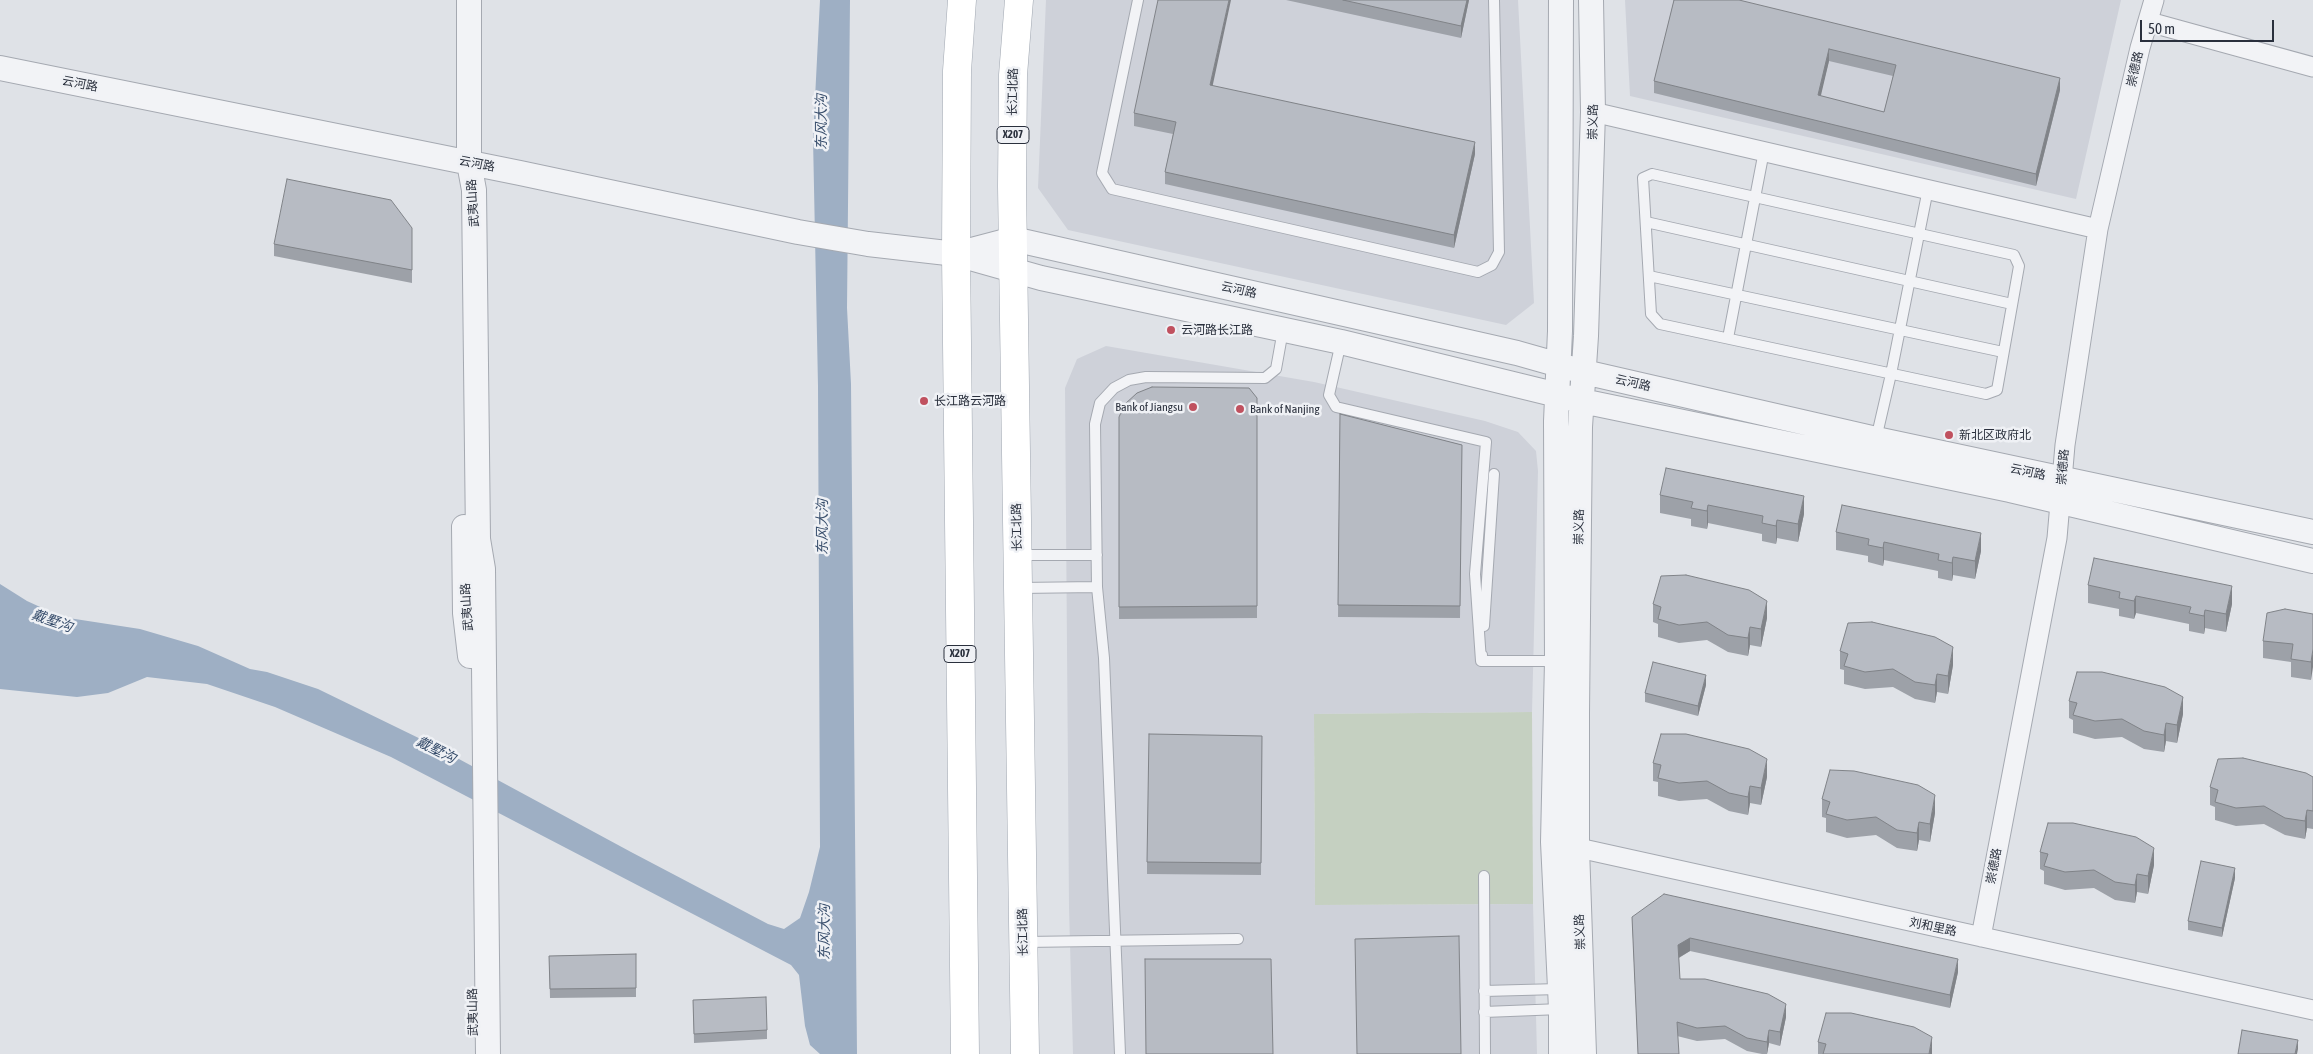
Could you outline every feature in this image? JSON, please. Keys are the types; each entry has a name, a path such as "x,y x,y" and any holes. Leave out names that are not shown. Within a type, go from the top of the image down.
{"main road":[{"name":"X207","path":"962,0 957,71 956,254 965,1054"},
{"name":"长江北路","path":"1018,0 1013,76 1013,270 1025,1054"}],"street":[{"name":"武夷山路","path":"468,0 469,163 458,188 465,613 480,760 474,1054"},
{"name":"崇义路","path":"1560,1054 1560,999 1553,842 1561,0"},
{"name":"崇义路","path":"1584,1054 1577,848 1580,437 1593,112 1591,0"},
{"name":"崇德路","path":"1981,937 2057,538 2065,445 2098,229 2140,48 2154,0"},
{"path":"2149,22 2313,67"},
{"name":"云河路","path":"0,68 798,232 868,244 956,254 1013,270 1340,342 1582,401 2061,490 2313,532"},
{"path":"1593,112 2098,229"},
{"name":"云河路","path":"956,254 1013,239 1517,354 1584,372 1876,440 2061,490 2313,562"},
{"name":"武夷山路","path":"479,811 488,1054"},
{"name":"刘和里路","path":"1553,842 2313,1010"}],"lane":[{"path":"1138,0 1102,173 1112,190 1478,272 1492,265 1499,252 1494,0"},
{"path":"1728,338 1764,151"},
{"path":"1652,174 1754,197 2014,255 2019,266 1996,390 1986,394 1660,324 1651,314 1643,178 1652,174"},
{"path":"1876,440 1928,189"},
{"path":"1646,222 2012,304"},
{"path":"1649,276 2003,352"},
{"path":"1120,1054 1104,658 1097,587 1095,424 1100,403 1114,388 1129,380 1146,377 1265,378 1276,368 1283,330"},
{"path":"1340,342 1329,395 1336,407 1486,442 1475,574 1481,662"},
{"path":"1481,662 1494,474"},
{"path":"1018,556 1097,555"},
{"path":"1018,588 1097,587"},
{"path":"1481,662 1556,661"},
{"path":"1484,876 1485,1054"},
{"path":"1024,942 1238,939"},
{"path":"1484,991 1560,999"},
{"path":"1484,1012 1560,999"}],"shaded area":[{"path":"1046,0 1518,0 1534,303 1506,325 1068,230 1038,188"},
{"path":"1625,0 2121,0 2076,199 1630,96"},
{"path":"1106,346 1314,382 1485,421 1518,432 1536,451 1538,471 1532,712 1314,714 1315,905 1533,904 1537,1054 1073,1054 1069,907 1065,388 1077,359"}],"green space":[{"path":"1532,712 1533,904 1315,905 1314,714"}],"water":[{"path":"820,0 850,0 847,308 851,384 857,1054 820,1054 810,1045 805,1026 799,975 791,965 391,757 275,707 207,684 147,677 108,693 77,697 0,689 0,584 27,601 62,617 140,629 198,646 250,669 267,672 318,689 433,745 768,924 784,929 800,918 809,892 820,847 818,386 813,138"}],"building":[{"path":"1158,0 1229,0 1210,85 1475,142 1454,235 1165,172 1176,122 1134,113"},
{"path":"1343,0 1467,0 1461,26"},
{"path":"1674,0 1739,0 2060,78 2036,174 1654,81","holes":["1829,49 1896,65 1884,112 1818,95"]},
{"path":"287,179 391,200 412,228 412,270 274,244"},
{"path":"1152,387 1249,388 1257,398 1257,606 1119,607 1119,417 1125,404 1137,393"},
{"path":"1340,414 1462,445 1460,606 1338,605"},
{"path":"1666,468 1804,496 1798,524 1777,520 1776,526 1762,523 1763,516 1708,505 1707,511 1691,508 1693,502 1660,495"},
{"path":"1842,505 1981,533 1975,561 1953,557 1952,563 1938,560 1939,554 1884,542 1883,548 1868,545 1869,539 1836,532"},
{"path":"2094,558 2232,586 2226,614 2205,610 2204,616 2189,613 2191,607 2136,596 2134,601 2119,598 2120,592 2088,585"},
{"path":"1686,575 1749,590 1767,601 1761,629 1750,627 1748,638 1728,635 1707,622 1679,625 1658,619 1661,607 1653,604 1661,576"},
{"path":"2285,609 2313,614 2311,662 2291,659 2293,644 2263,641 2267,613"},
{"path":"1872,622 1935,637 1953,647 1948,676 1937,674 1935,685 1915,682 1893,669 1865,672 1844,666 1848,654 1840,651 1848,623"},
{"path":"1653,662 1706,675 1698,706 1645,693"},
{"path":"2077,672 2102,672 2165,687 2183,697 2177,725 2166,723 2164,735 2144,731 2122,719 2095,721 2073,715 2077,703 2069,701"},
{"path":"1149,734 1262,736 1261,863 1147,862"},
{"path":"1661,734 1686,734 1749,749 1767,759 1761,788 1750,786 1748,797 1729,793 1707,781 1679,783 1658,778 1661,765 1653,763"},
{"path":"2243,758 2306,773 2313,777 2313,811 2307,810 2305,821 2285,818 2264,806 2236,808 2215,802 2218,790 2210,787 2218,759"},
{"path":"1830,770 1854,771 1918,785 1935,795 1930,824 1919,822 1917,833 1897,830 1876,817 1847,820 1826,814 1830,802 1822,799"},
{"path":"2048,823 2073,823 2136,837 2154,848 2148,876 2137,874 2135,885 2115,882 2094,870 2065,872 2044,866 2048,854 2040,852"},
{"path":"2201,861 2235,868 2222,928 2188,921"},
{"path":"1664,894 1958,959 1950,995 1690,938 1678,945 1680,979 1705,979 1768,994 1786,1004 1780,1032 1769,1030 1767,1042 1747,1038 1725,1026 1697,1028 1677,1022 1679,1054 1638,1054 1632,917"},
{"path":"1459,936 1461,1054 1357,1054 1355,939"},
{"path":"636,954 636,988 550,989 549,956"},
{"path":"1145,959 1271,959 1273,1054 1146,1054"},
{"path":"766,997 767,1030 694,1034 693,1000"},
{"path":"1826,1013 1851,1013 1914,1027 1932,1037 1929,1054 1823,1054 1826,1044 1818,1042"},
{"path":"2242,1030 2298,1040 2295,1054 2238,1054"}],"place":[{"name":"云河路长江路","path":"1171,330"},
{"name":"长江路云河路","path":"924,401"},
{"name":"Bank of Jiangsu","path":"1193,407"},
{"name":"Bank of Nanjing","path":"1240,409"},
{"name":"新北区政府北","path":"1949,435"}],"water label":[{"name":"东风大沟","path":"822,122"},
{"name":"东风大沟","path":"823,527"},
{"name":"戴墅沟","path":"52,621"},
{"name":"戴墅沟","path":"436,750"},
{"name":"东风大沟","path":"825,932"}]}
